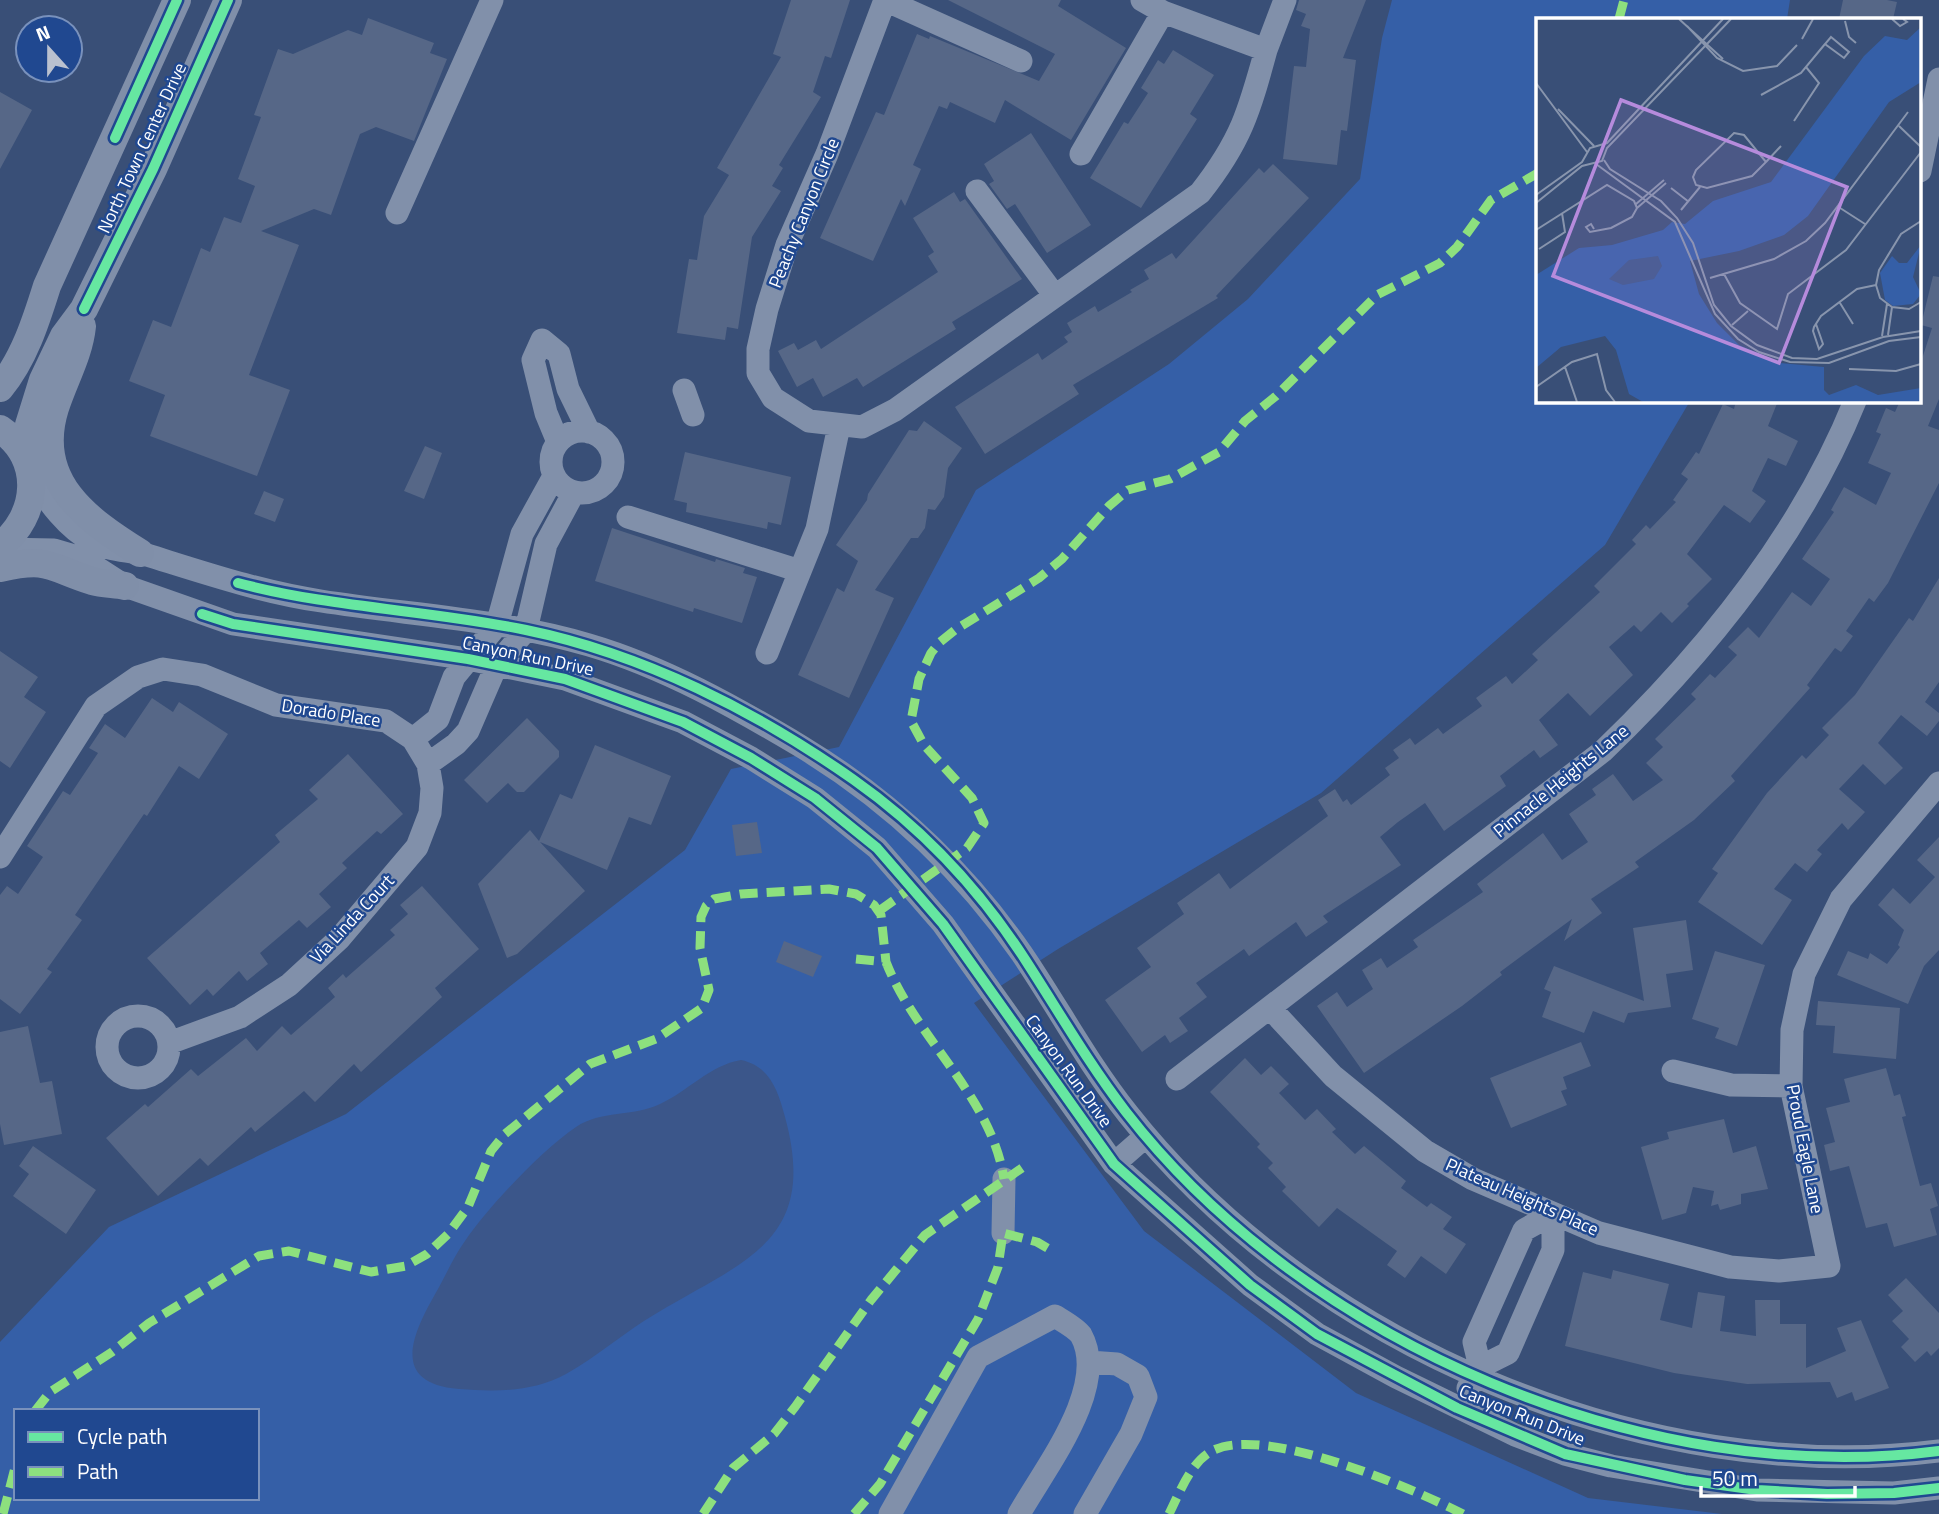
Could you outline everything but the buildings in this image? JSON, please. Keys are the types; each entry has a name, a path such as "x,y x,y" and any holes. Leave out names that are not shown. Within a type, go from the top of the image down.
{"main road":[{"name":"North Town Center Drive","path":"0,388 16,364 36,321 47,286 177,0"},
{"name":"North Town Center Drive","path":"0,547 21,525 29,510 34,401 64,336 85,309 153,169 228,0"},
{"path":"0,356 21,313 47,286"},
{"path":"85,309 80,344 53,418 50,438 55,468 61,484 86,518 140,553"},
{"path":"0,429 18,446 29,468"},
{"path":"0,568 33,562 47,563 92,580 125,586"}],"street":[{"path":"397,214 492,0"},
{"name":"Peachy Canyon Circle","path":"1021,61 885,0 827,154 787,245 758,349 758,373 773,398 810,421 862,427 895,410 1200,193 1229,156 1249,114 1266,50 1285,0"},
{"path":"1142,0 1163,12 1266,50"},
{"path":"1081,154 1163,12"},
{"path":"1922,163 1939,79"},
{"path":"1922,174 1939,179"},
{"path":"976,191 1055,296"},
{"path":"558,442 546,413 533,360 542,340 559,354 568,389 589,432 609,447 613,466 610,476 595,491 574,492 565,489 554,476 551,458 558,442 573,433 589,432"},
{"path":"684,390 693,415"},
{"name":"Pinnacle Heights Lane","path":"1177,1079 1603,751 1658,698 1749,587 1792,526 1841,435 1855,402"},
{"path":"767,653 817,529 839,426"},
{"name":"Canyon Run Drive","path":"29,468 57,511 91,541 114,550 140,553 264,590 483,642 511,647 590,645 708,694 804,748 887,804 953,867 987,906 1104,1083 1146,1136 1209,1203 1286,1267 1371,1324 1477,1372 1653,1434 1723,1448 1855,1457 1939,1451"},
{"path":"413,739 438,719 448,686 483,642 522,534 554,476"},
{"path":"428,764 456,744 468,731 511,647 546,544 574,492"},
{"path":"628,517 800,571"},
{"name":"Canyon Run Drive","path":"0,547 54,550 71,555 125,586 233,624 483,642 511,647 565,679 683,722 751,758 815,798 877,848 943,924 1114,1164 1250,1285 1317,1334 1457,1408 1565,1454 1685,1480 1757,1490 1827,1494 1894,1493 1939,1488"},
{"name":"Dorado Place","path":"0,857 96,706 138,677 163,669 202,675 276,705 386,721 413,739 428,764"},
{"path":"443,707 468,731"},
{"name":"Via Linda Court","path":"169,1043 240,1017 289,985 340,939 417,847 430,813 432,788 428,764"},
{"name":"Proud Eagle Lane","path":"1829,1266 1791,1086 1792,1030 1804,974 1841,899 1939,783"},
{"name":"Plateau Heights Place","path":"1270,1008 1332,1076 1425,1152 1473,1179 1599,1233 1730,1267 1779,1271 1829,1266"},
{"path":"1673,1071 1731,1085 1791,1086"},
{"path":"1114,1164 1146,1136"},
{"path":"1003,1233 1004,1179"},
{"path":"1457,1408 1477,1372 1508,1353 1553,1250 1553,1214 1524,1230 1474,1342 1477,1372"},
{"path":"891,1514 978,1357 1055,1316 1080,1334 1089,1362 1084,1399 1019,1514"},
{"path":"1085,1514 1131,1434 1146,1397 1138,1376 1117,1364 1089,1362"}],"shaded area":[{"path":"1392,0 1790,0 1787,18 1536,18 1536,402 1689,402 1605,545 1321,793 1058,949 974,1003 1144,1231 1356,1393 1588,1498 1722,1514 0,1514 0,1342 109,1227 346,1114 685,850 731,769 839,747 976,490 1169,364 1248,299 1360,179 1382,38"},
{"path":"741,1060 759,1068 776,1089 785,1117 793,1159 792,1192 783,1220 767,1242 719,1277 646,1320 578,1367 553,1380 514,1389 487,1390 436,1385 422,1377 414,1366 412,1352 429,1305 465,1241 532,1164 562,1137 586,1122 660,1104 719,1067"}],"marked path":[{"path":"1619,18 1624,0"},
{"path":"879,911 967,848 984,823 972,798 924,745 911,721 919,679 931,653 939,643 955,630 1039,578 1062,559 1109,506 1128,490 1170,479 1219,452 1245,421 1276,396 1377,295 1440,263 1457,247 1491,200 1536,174"},
{"path":"37,1409 50,1392 112,1352 149,1323 259,1256 289,1251 371,1272 406,1266 427,1254 448,1234 468,1207 491,1151 505,1134 590,1064 656,1039 702,1008 709,990 700,948 701,917 706,906 714,899 741,894 829,889 856,894 874,905 881,915 886,962"},
{"path":"856,959 886,962 915,1017 984,1120 1004,1179"},
{"path":"703,1514 733,1468 774,1434 871,1300 925,1235 1022,1168"},
{"path":"854,1514 880,1484 978,1319 998,1267 1003,1233 1037,1242 1049,1249"},
{"path":"1169,1514 1186,1480 1203,1457 1233,1445 1264,1446 1337,1462 1375,1475 1463,1514"},
{"path":"3,1514 14,1472"}],"cycle path":[{"path":"115,138 177,0"},
{"path":"84,309 153,169 228,0"},
{"path":"238,583 309,598 490,623 570,641 613,654 697,688 817,755 903,819 949,862 970,886 1026,961 1112,1094 1201,1195 1288,1268 1385,1331 1490,1383 1601,1422 1714,1447 1828,1457 1939,1451"},
{"path":"202,614 233,624 468,659 565,679 683,722 751,758 815,798 877,848 943,924 1114,1164 1250,1285 1317,1334 1457,1408 1565,1454 1685,1480 1757,1490 1827,1494 1894,1493 1939,1488"}]}
